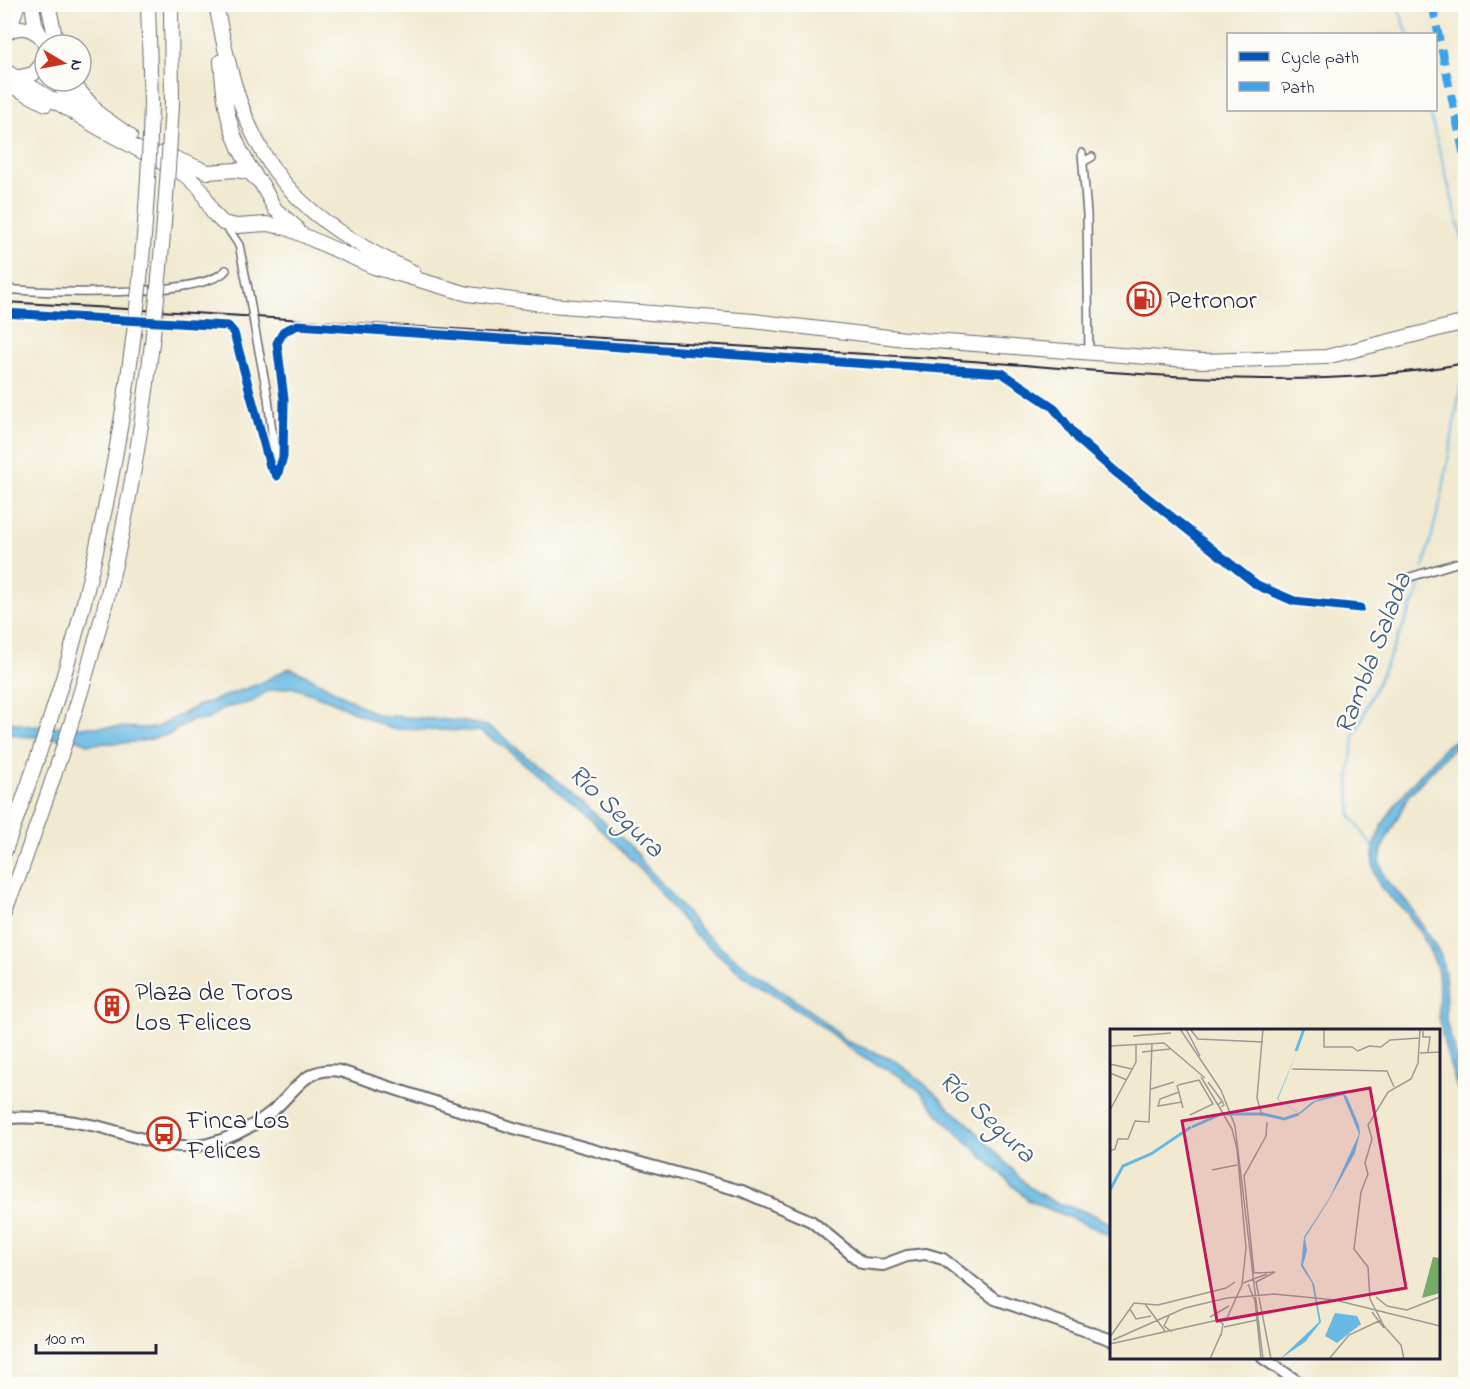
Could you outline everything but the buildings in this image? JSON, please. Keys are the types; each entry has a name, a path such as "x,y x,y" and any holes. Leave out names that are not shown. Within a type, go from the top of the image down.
{"highway":[{"path":"4,16 10,4"},
{"path":"6,33 18,4"},
{"path":"32,4 35,24 40,33"},
{"path":"48,4 54,33"},
{"path":"4,853 34,769 84,604 118,441 145,234 151,104 148,4"},
{"path":"4,912 17,881 86,677 123,528 148,384 159,297 172,105 171,4"},
{"path":"217,7 226,116 236,144 280,215 305,234"},
{"path":"217,7 230,70 245,118 262,152 289,189 322,221 354,242 421,276 468,294"},
{"path":"6,33 15,28 30,29 34,33"},
{"path":"4,70 20,77 97,127"},
{"path":"20,77 33,74"},
{"path":"4,82 97,127 183,174 201,189 213,213 223,223 273,224 305,234 374,267 468,294 542,304 735,319 895,338 1202,361 1314,358 1353,352 1466,322"},
{"path":"65,93 85,111 198,169 212,173 241,170 258,179"},
{"path":"81,93 99,114 130,136"},
{"path":"209,202 212,184 226,172"},
{"path":"245,225 261,212 264,192"}],"main road":[{"path":"4,1118 70,1120 168,1144 196,1146 219,1140 267,1116 307,1076 320,1070 340,1071 514,1128 742,1191 811,1221 862,1263 883,1265 907,1256 926,1254 944,1259 995,1299 1110,1339"},
{"path":"1264,1359 1301,1384"}],"street":[{"path":"1082,153 1087,214 1089,354"},
{"path":"1083,162 1092,157"},
{"path":"223,223 232,232 239,245 268,398 277,476"},
{"path":"239,245 245,225"},
{"path":"4,289 92,293 181,286 219,279 226,270"},
{"path":"4,313 228,326 234,333 270,466 277,476"},
{"path":"277,476 283,457 284,399 277,343 284,331 298,325 988,371 1002,373 1053,407 1079,440 1257,585 1294,601 1360,608"},
{"path":"1407,578 1434,567 1466,560"}],"water":[{"path":"289,668 306,675 377,715 461,721 493,729 568,789 639,854 639,858 703,932 731,955 817,1016 846,1041 896,1061 966,1121 1030,1188 1052,1201 1092,1214 1110,1223 1110,1235 1028,1200 939,1115 921,1092 898,1075 856,1053 817,1023 745,977 694,934 644,873 588,816 502,745 479,731 391,729 331,701 292,687 267,691 252,702 224,708 207,720 192,720 168,735 138,742 88,744 79,740 19,736 5,732 4,721 30,726 155,728 195,707 261,683"},
{"path":"1465,733 1465,741 1449,752 1409,795 1382,848 1380,863 1385,879 1410,906 1441,956 1445,976 1446,1022 1465,1085 1465,1111 1443,1040 1439,1009 1439,977 1436,965 1416,925 1381,887 1374,868 1374,849 1390,812 1403,794 1443,749"}],"waterway":[{"name":"Rambla Salada","path":"1397,4 1408,33"},
{"name":"Rambla Salada","path":"1429,111 1466,253"},
{"name":"Rambla Salada","path":"1463,318 1466,304"},
{"name":"Rambla Salada","path":"1464,327 1466,342"},
{"name":"Rambla Salada","path":"1423,570 1442,495 1466,355"},
{"name":"Rambla Salada","path":"1376,851 1351,816 1349,779 1354,736 1418,593 1422,576"}],"railway":[{"path":"4,302 915,357 1190,377 1329,378 1398,373 1466,363"}],"marked path":[{"path":"1432,4 1466,166"}],"cycle path":[{"path":"4,313 228,326 234,333 270,466 277,476 283,457 284,399 277,343 284,331 298,325 1002,373 1053,407 1079,440 1257,585 1294,601 1360,608"}],"place":[{"name":"Petronor","path":"1144,299"},
{"name":"Plaza de Toros Los Felices","path":"112,1006"},
{"name":"Finca Los Felices","path":"164,1134"}],"water label":[{"name":"Río Segura","path":"617,810"},
{"name":"Río Segura","path":"988,1116"}]}
